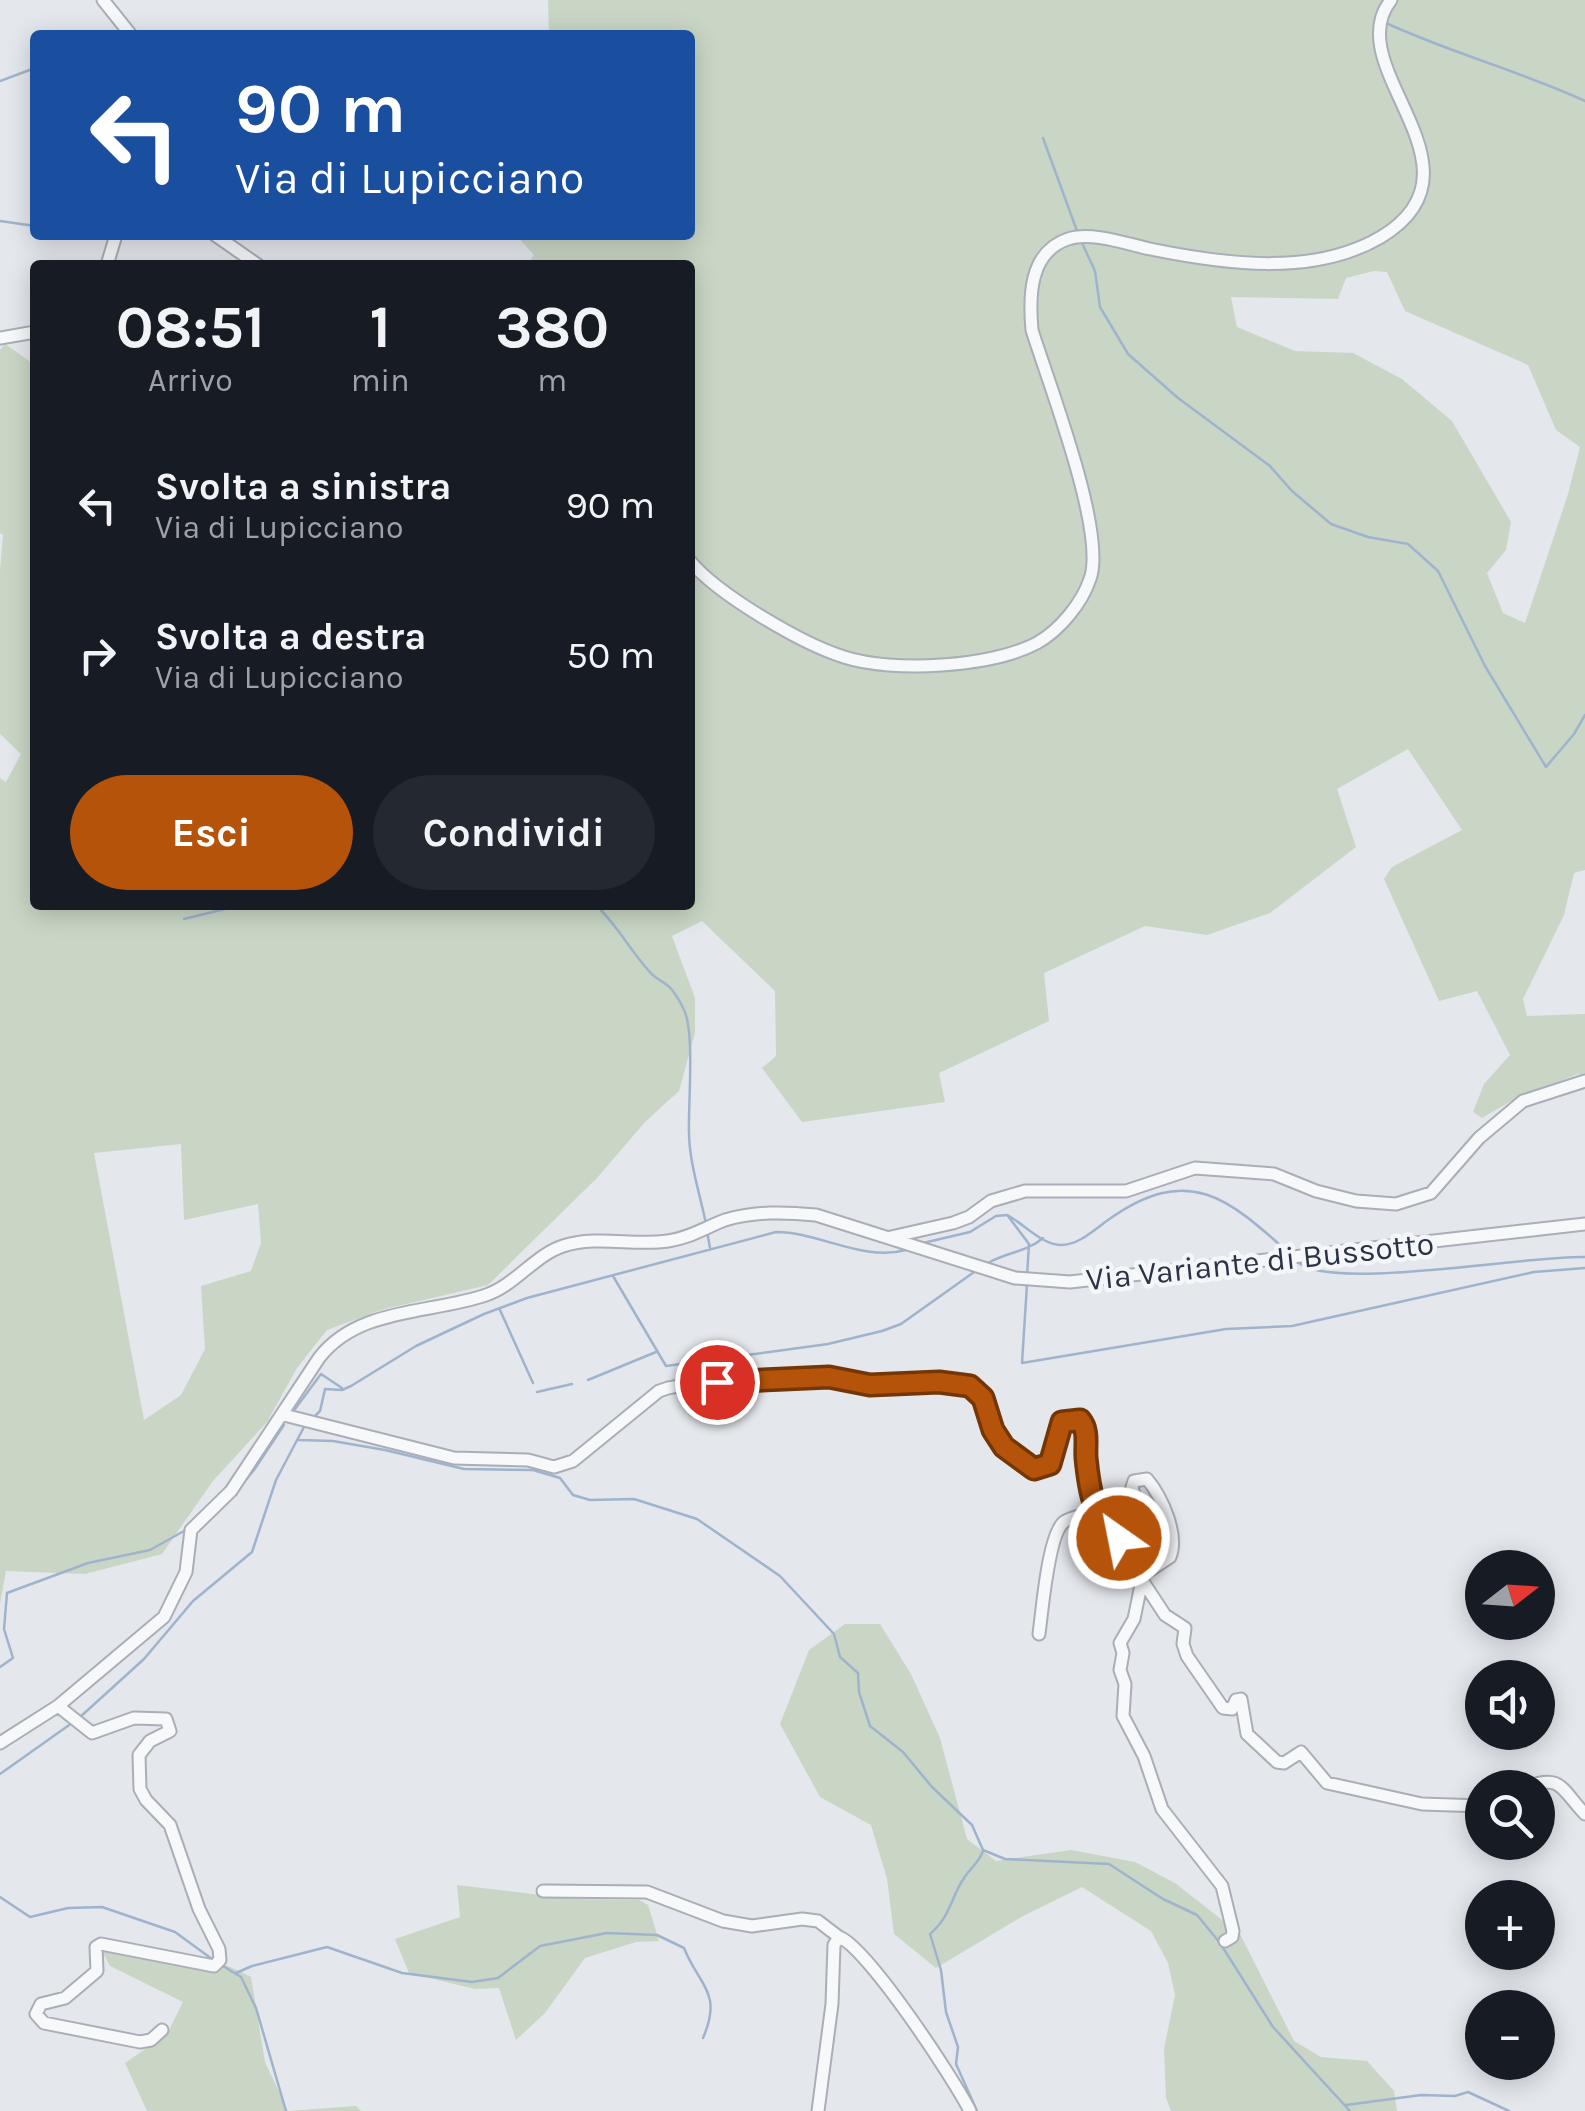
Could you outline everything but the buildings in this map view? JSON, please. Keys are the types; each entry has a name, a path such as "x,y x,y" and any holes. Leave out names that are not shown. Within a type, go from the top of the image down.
{"street":[{"path":"103,0 127,30"},
{"path":"695,566 716,586 780,626 843,657 905,668 980,660 1038,642 1074,611 1092,577 1092,524 1032,330 1033,273 1052,248 1070,238 1102,239 1165,252 1266,263 1310,262 1356,250 1392,229 1420,196 1426,177 1377,39 1379,15 1391,0"},
{"path":"223,240 251,260"},
{"path":"0,338 30,333"},
{"path":"888,1238 954,1223 991,1202 1025,1192 1126,1190 1195,1168 1274,1174 1316,1191 1356,1201 1396,1204 1431,1193 1479,1138 1522,1101 1585,1081"},
{"name":"Via Variante di Bussotto","path":"0,1743 60,1708 164,1617 186,1572 191,1530 232,1492 290,1417 318,1358 339,1337 401,1312 489,1294 558,1247 592,1239 628,1245 672,1241 722,1221 784,1212 816,1215 1015,1278 1070,1282 1585,1224"},
{"path":"290,1417 454,1458 528,1460 554,1467 573,1461 659,1391 668,1388 797,1377 829,1377 870,1385 950,1383 977,1391 999,1440 1034,1469 1050,1464 1062,1422 1080,1420 1086,1428 1086,1460 1095,1512 1107,1529 1119,1538 1134,1538 1142,1531 1132,1486 1138,1478 1152,1483 1170,1528 1174,1546 1170,1557 1146,1570 1134,1618 1120,1643 1120,1670 1125,1684 1123,1716 1144,1756 1162,1809 1222,1886 1233,1931 1225,1941"},
{"path":"1039,1634 1050,1558 1060,1527 1095,1512"},
{"path":"1142,1580 1164,1614 1185,1628 1186,1656 1223,1708 1232,1709 1236,1700 1241,1699 1247,1734 1278,1762 1284,1763 1300,1752 1327,1783 1422,1804 1465,1805"},
{"path":"60,1708 83,1729 96,1732 145,1717 166,1719 171,1726 170,1731 142,1748 140,1789 170,1826 220,1960 214,1966 102,1944 96,1947 98,1971 65,1998 42,2004 36,2014 44,2023 140,2042 152,2040 162,2030"},
{"path":"1555,1781 1585,1814"},
{"path":"543,1891 646,1892 723,1922 752,1926 818,1920 845,1938 863,1957 918,2028 970,2111"},
{"path":"818,2111 832,2004 834,1945 839,1937"}],"green space":[{"path":"548,0 1585,0 1585,870 1574,873 1564,915 1523,999 1527,1016 1585,1014 1585,1076 1578,1074 1518,1097 1482,1118 1473,1112 1484,1084 1510,1055 1477,991 1439,1001 1384,879 1392,867 1462,830 1408,749 1337,789 1356,847 1270,913 1207,935 1145,926 1044,973 1049,1021 939,1073 945,1102 802,1122 762,1068 776,1056 775,991 702,921 672,936 695,998 695,1033 679,1091 488,1285 381,1310 327,1330 297,1368 267,1422 213,1481 162,1554 85,1574 6,1571 0,1604 0,778 6,782 21,754 0,734 0,350 5,344 30,362 30,910 695,910 695,260 530,260 534,255 520,240 695,240 695,30 549,30","holes":["1387,272 1405,311 1528,365 1556,430 1580,447 1525,623 1503,613 1487,573 1506,550 1511,522 1452,421 1402,379 1353,353 1295,351 1237,327 1231,297 1338,299 1346,278","181,1144 184,1220 258,1204 261,1243 251,1271 201,1286 205,1349 181,1395 144,1420 94,1153"]},
{"path":"845,1624 880,1624 911,1674 940,1738 967,1839 996,1861 1071,1850 1135,1862 1175,1883 1240,1934 1294,2041 1321,2057 1367,2061 1394,2091 1397,2111 1171,2111 1166,2098 1164,2049 1175,1995 1168,1963 1151,1931 1082,1887 1023,1916 936,1968 894,1934 887,1879 871,1825 820,1797 780,1724 809,1650"},
{"path":"457,1885 574,1899 639,1900 648,1905 659,1941 636,1942 585,1958 545,2013 516,2040 499,1988 475,1989 409,1973 395,1939 460,1917"},
{"path":"113,1945 201,1957 251,1977 265,2062 288,2111 147,2111 125,2063 167,2034 183,2002 110,1966 102,1951"},
{"path":"356,2106 361,2111 288,2111"}],"waterway":[{"path":"1386,23 1585,101"},
{"path":"0,81 30,70"},
{"path":"1043,138 1077,231"},
{"path":"0,221 30,225"},
{"path":"1082,243 1095,271 1100,307 1128,354 1178,398 1270,466 1331,524 1368,537 1408,544 1438,571 1485,666 1546,767 1585,715"},
{"path":"184,919 221,910"},
{"path":"600,910 651,973 672,990 684,1010 690,1051 689,1143 706,1224"},
{"path":"923,1243 970,1232 996,1216 1007,1215 1047,1241 1068,1244 1136,1203 1161,1193 1184,1191 1226,1203 1290,1254"},
{"path":"1008,1216 1029,1244 1027,1276"},
{"path":"707,1231 710,1248"},
{"path":"313,1418 320,1411 325,1389 351,1386 416,1346 527,1298 776,1232 808,1236 857,1250 906,1250"},
{"path":"988,1263 1043,1238"},
{"path":"1299,1263 1320,1271 1351,1274 1585,1257"},
{"path":"1027,1284 1022,1363 1226,1329 1292,1326 1534,1272 1585,1268"},
{"path":"613,1276 666,1366 828,1344 882,1331 901,1324 977,1270"},
{"path":"500,1310 533,1383"},
{"path":"588,1380 656,1352"},
{"path":"295,1409 321,1374 342,1388"},
{"path":"537,1392 572,1384"},
{"path":"226,1504 284,1425"},
{"path":"79,1718 144,1659 193,1601 252,1552 276,1480 304,1427"},
{"path":"299,1440 385,1450 464,1469 533,1470 560,1478 573,1495 590,1500 634,1499 697,1519 780,1576 834,1634 840,1657 858,1673 859,1692 870,1726 903,1752 972,1825 983,1850 1005,1859 1109,1864 1163,1899 1197,1915 1220,1943 1273,2027 1350,2111"},
{"path":"0,1667 13,1658 4,1629 7,1593 88,1563 150,1550 184,1531"},
{"path":"0,1774 72,1723"},
{"path":"977,2111 956,2064 958,2047 946,2012 941,1970 930,1934 942,1921 959,1886 983,1851"},
{"path":"0,1897 30,1917 68,1908 102,1907 175,1932 212,1959"},
{"path":"236,1973 327,1947 402,1973 472,1982 498,1978 540,1946 607,1933 657,1935 684,1948 707,1990 711,2010 703,2038"},
{"path":"223,1966 241,1977 256,2008 286,2111"},
{"path":"1346,2105 1468,2092 1509,2111"}],"route":[{"path":"717,1382 829,1377 870,1385 939,1382 970,1386 983,1398 993,1430 1004,1447 1034,1469 1050,1464 1062,1422 1080,1420 1086,1428 1086,1460 1095,1512 1119,1538"}]}
